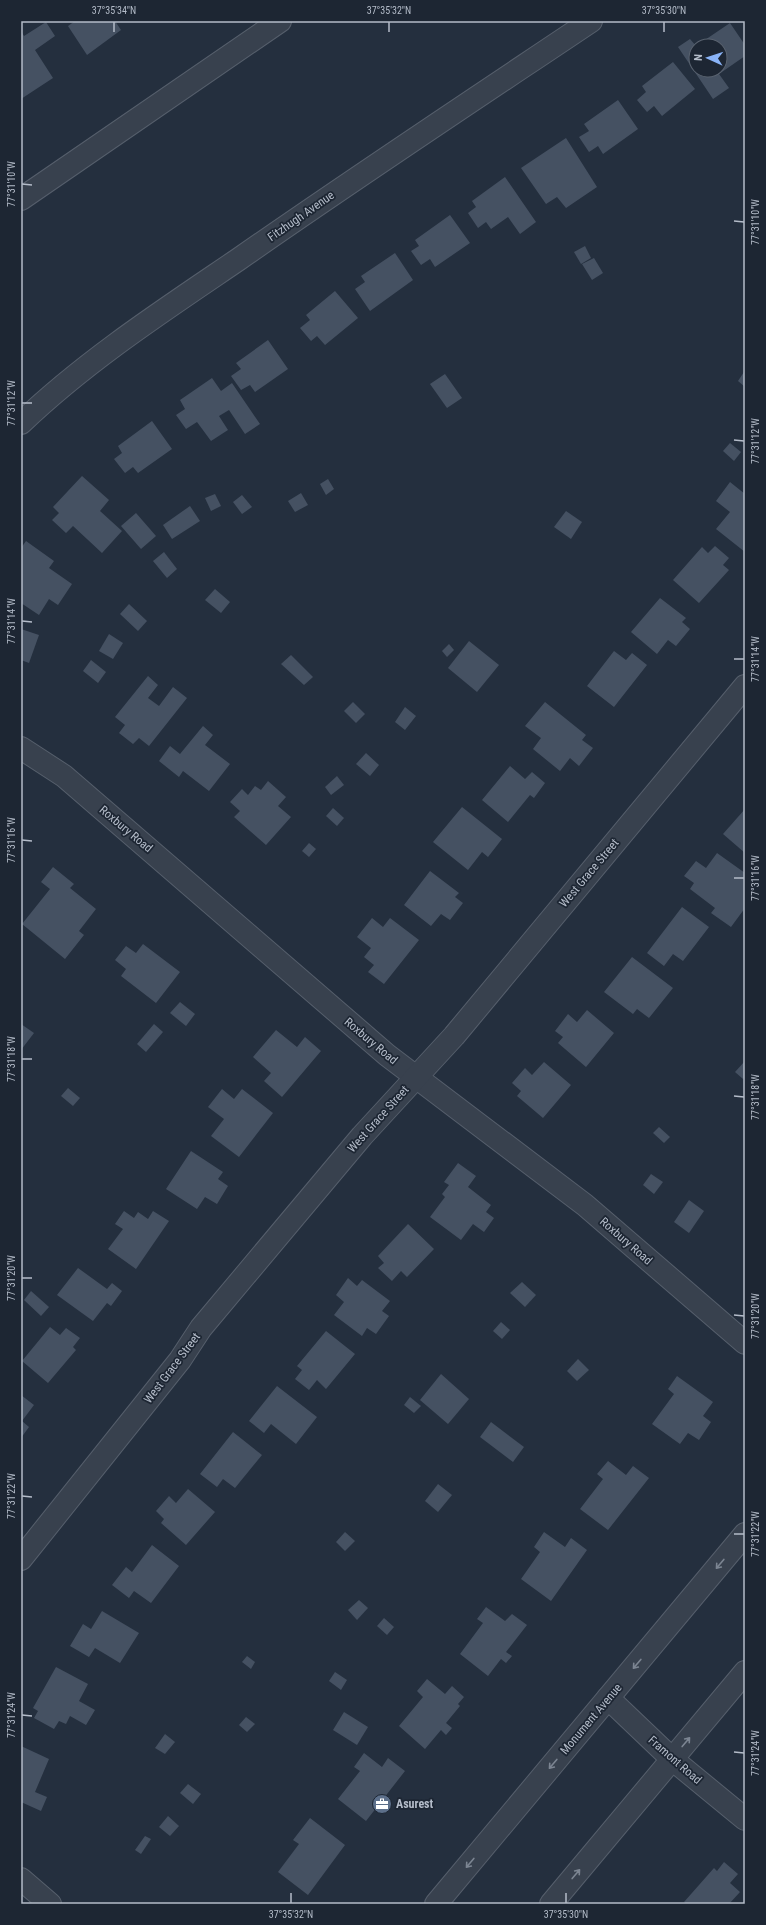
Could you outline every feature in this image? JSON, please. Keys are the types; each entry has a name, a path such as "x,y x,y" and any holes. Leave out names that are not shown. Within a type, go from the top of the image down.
{"street":[{"path":"21,199 280,21"},
{"name":"Fitzhugh Avenue","path":"21,423 52,393 117,343 338,190 591,21"},
{"name":"West Grace Street","path":"21,1559 180,1360 201,1328 362,1136 454,1036 745,686"},
{"name":"Roxbury Road","path":"21,748 64,776 387,1055 585,1206 745,1343"},
{"name":"Monument Avenue","path":"436,1904 745,1534"},
{"path":"551,1904 745,1672"},
{"name":"Framont Road","path":"608,1698 672,1759 745,1819"},
{"path":"21,1879 50,1904"}],"building":[{"path":"75,21 115,21 121,30 87,55 68,26"},
{"path":"46,22 55,36 35,50 53,78 21,99 21,31 24,36"},
{"path":"730,23 745,45 745,56 728,68 728,38 708,38"},
{"path":"688,40 688,62 678,47"},
{"path":"673,62 695,89 662,116 654,106 647,112 637,100 646,92 642,86"},
{"path":"699,78 722,78 729,88 713,99"},
{"path":"618,100 638,129 603,154 598,146 589,152 579,137 589,131 584,124"},
{"path":"566,138 597,187 566,208 557,197 546,204 521,168"},
{"path":"505,177 536,222 520,234 508,217 491,229 486,222 478,228 468,213 476,207 472,201"},
{"path":"450,215 470,243 435,267 430,259 421,265 411,251 419,246 415,240"},
{"path":"585,246 591,258 581,264 574,252"},
{"path":"395,253 413,280 370,311 355,289 365,282 361,276"},
{"path":"594,258 603,273 592,280 582,264"},
{"path":"335,291 358,318 325,345 317,336 311,341 300,328 310,320 306,315"},
{"path":"268,340 288,369 255,392 250,385 241,390 231,376 241,369 236,363"},
{"path":"744,372 745,373 745,387 738,381"},
{"path":"445,374 462,398 447,408 430,384"},
{"path":"212,378 221,391 232,383 260,424 245,434 229,410 219,416 228,430 211,441 197,422 186,429 176,415 185,409 180,400"},
{"path":"152,421 172,449 138,473 133,467 125,473 114,459 122,453 118,446"},
{"path":"730,443 741,452 734,461 723,451"},
{"path":"82,476 109,500 100,511 122,531 102,553 73,526 66,533 52,520 59,513 53,507"},
{"path":"328,479 334,489 326,495 320,484"},
{"path":"730,482 745,494 745,552 716,529 730,512 716,501"},
{"path":"301,493 308,505 295,512 288,501"},
{"path":"215,494 221,506 211,511 205,498"},
{"path":"242,495 252,507 242,514 233,502"},
{"path":"190,506 200,521 172,539 163,525"},
{"path":"566,511 582,522 571,539 554,527"},
{"path":"136,513 156,536 141,549 121,526"},
{"path":"26,541 54,561 49,568 72,584 58,605 49,599 39,615 21,603 21,548"},
{"path":"715,546 729,558 723,565 729,570 699,603 673,580 702,547 708,553"},
{"path":"164,552 177,569 167,578 153,561"},
{"path":"215,589 230,602 221,613 205,600"},
{"path":"660,598 686,618 682,622 690,629 676,646 668,640 657,654 631,632"},
{"path":"129,604 147,621 138,631 120,614"},
{"path":"21,629 39,635 29,663 21,660"},
{"path":"109,634 123,643 113,659 99,651"},
{"path":"469,641 499,665 477,692 448,668"},
{"path":"449,644 454,650 447,657 442,651"},
{"path":"614,651 626,660 632,653 647,665 614,707 587,686"},
{"path":"291,655 313,677 304,685 281,664"},
{"path":"91,660 106,672 98,683 83,671"},
{"path":"148,676 158,685 148,698 159,706 173,687 187,698 149,746 139,738 133,744 119,733 125,725 115,717"},
{"path":"353,702 365,714 356,723 344,711"},
{"path":"545,702 586,735 582,740 593,748 579,766 570,758 560,771 533,749 541,738 525,726"},
{"path":"405,707 416,716 405,730 395,722"},
{"path":"203,726 213,735 205,745 230,764 209,791 183,771 179,777 159,761 170,746 180,754"},
{"path":"366,753 379,765 370,776 356,764"},
{"path":"510,766 525,779 532,772 545,783 534,798 530,795 508,822 482,800"},
{"path":"337,776 344,785 331,795 325,787"},
{"path":"268,781 286,797 278,806 291,817 266,845 234,817 240,811 230,802 242,789 248,795 255,786 261,790"},
{"path":"462,807 502,839 488,857 482,852 468,870 433,842"},
{"path":"333,808 344,818 337,826 326,816"},
{"path":"745,809 745,853 723,834"},
{"path":"309,843 316,849 309,857 302,851"},
{"path":"717,853 745,873 745,908 731,927 711,913 715,908 690,889 694,883 684,876 696,861 706,868"},
{"path":"53,867 74,884 70,888 96,909 79,931 84,935 65,959 22,924 50,889 41,882"},
{"path":"430,871 459,893 455,897 463,903 450,920 441,914 431,926 404,905"},
{"path":"682,907 709,927 683,961 673,954 664,966 647,953"},
{"path":"372,918 383,927 390,918 419,940 384,984 368,972 374,965 364,957 371,948 357,937"},
{"path":"143,944 180,972 156,1003 121,976 126,969 115,960 126,946 136,953"},
{"path":"632,957 673,988 649,1018 637,1009 633,1014 604,992"},
{"path":"180,1002 195,1014 186,1026 170,1013"},
{"path":"587,1010 614,1033 586,1067 558,1043 563,1037 555,1031 568,1014 577,1022"},
{"path":"21,1024 34,1033 21,1050"},
{"path":"154,1024 163,1032 146,1052 137,1044"},
{"path":"276,1030 297,1047 305,1037 321,1051 282,1097 264,1081 271,1073 253,1057"},
{"path":"745,1061 745,1077 743,1079 735,1072"},
{"path":"544,1062 571,1085 543,1118 517,1096 521,1091 512,1083 525,1068 532,1075"},
{"path":"68,1088 80,1098 73,1106 61,1096"},
{"path":"222,1089 234,1099 242,1089 273,1113 239,1157 211,1136 224,1119 208,1107"},
{"path":"659,1127 670,1137 664,1143 653,1133"},
{"path":"191,1151 223,1172 218,1179 228,1186 217,1204 205,1197 197,1209 166,1189"},
{"path":"458,1163 476,1176 468,1187 491,1205 486,1212 494,1218 484,1232 473,1224 461,1240 430,1217 445,1197 442,1194 449,1185 444,1182"},
{"path":"651,1174 663,1182 654,1194 643,1185"},
{"path":"689,1200 704,1211 689,1233 674,1222"},
{"path":"124,1211 134,1218 138,1212 148,1219 153,1211 169,1221 136,1269 108,1249 123,1229 115,1224"},
{"path":"408,1224 434,1249 407,1277 401,1271 392,1281 378,1268 384,1263 378,1256"},
{"path":"78,1268 107,1289 112,1283 122,1291 111,1306 107,1303 93,1321 57,1295"},
{"path":"348,1278 357,1286 362,1280 390,1301 382,1311 389,1316 376,1334 367,1328 362,1336 334,1315 344,1302 336,1295"},
{"path":"522,1282 536,1295 525,1307 510,1293"},
{"path":"31,1291 49,1307 41,1316 24,1300"},
{"path":"501,1322 510,1330 502,1339 493,1331"},
{"path":"50,1327 60,1335 66,1328 80,1338 73,1347 76,1350 48,1383 22,1361"},
{"path":"326,1331 355,1354 326,1389 317,1380 309,1390 295,1379 302,1370 297,1366"},
{"path":"578,1359 589,1370 577,1381 567,1371"},
{"path":"441,1374 469,1399 448,1424 420,1400"},
{"path":"677,1376 713,1402 703,1416 711,1422 699,1440 688,1433 680,1444 652,1424 674,1394 668,1389"},
{"path":"277,1386 317,1417 296,1444 271,1424 264,1433 249,1421"},
{"path":"21,1395 34,1405 22,1421 29,1427 21,1438"},
{"path":"410,1397 421,1406 414,1413 404,1405"},
{"path":"491,1422 524,1447 513,1462 480,1437"},
{"path":"233,1432 262,1455 235,1488 223,1479 217,1487 200,1474"},
{"path":"608,1461 626,1475 633,1466 649,1478 608,1530 580,1509 603,1479 597,1474"},
{"path":"438,1484 452,1495 438,1512 425,1501"},
{"path":"188,1489 215,1512 186,1545 161,1523 164,1519 156,1511 169,1496 176,1503"},
{"path":"345,1532 355,1541 345,1551 336,1542"},
{"path":"544,1532 565,1547 571,1538 587,1550 551,1601 521,1579 540,1552 534,1547"},
{"path":"152,1545 179,1566 151,1603 134,1591 129,1598 112,1585 126,1567 132,1572"},
{"path":"359,1600 368,1608 357,1620 348,1610"},
{"path":"486,1607 505,1621 512,1614 527,1625 506,1652 512,1656 506,1663 501,1659 488,1676 460,1654 483,1623 477,1619"},
{"path":"102,1611 139,1633 120,1663 95,1648 89,1657 70,1646 83,1624 91,1629"},
{"path":"384,1618 394,1627 387,1635 377,1626"},
{"path":"247,1656 255,1662 251,1669 242,1662"},
{"path":"56,1667 88,1684 79,1701 95,1710 86,1725 70,1716 66,1724 59,1721 54,1729 34,1718 38,1711 33,1708"},
{"path":"335,1672 347,1680 341,1690 329,1681"},
{"path":"427,1679 445,1694 452,1686 464,1697 458,1704 460,1706 446,1723 452,1728 446,1735 441,1730 425,1749 399,1726 423,1697 417,1691"},
{"path":"344,1712 368,1727 357,1745 333,1730"},
{"path":"246,1717 255,1724 247,1732 239,1725"},
{"path":"165,1734 175,1742 165,1754 155,1748"},
{"path":"21,1746 49,1759 35,1792 47,1797 41,1811 21,1802"},
{"path":"364,1753 382,1767 388,1758 405,1771 366,1821 338,1799 360,1771 354,1767"},
{"path":"188,1784 201,1794 193,1804 180,1793"},
{"path":"168,1816 179,1826 170,1836 159,1827"},
{"path":"310,1818 345,1845 308,1895 278,1872 299,1844 293,1840"},
{"path":"145,1836 151,1839 141,1854 135,1850"},
{"path":"724,1862 738,1874 730,1883 740,1892 729,1904 687,1904 684,1902 714,1868 717,1871"}],"place":[{"name":"Asurest","path":"382,1804"}]}
